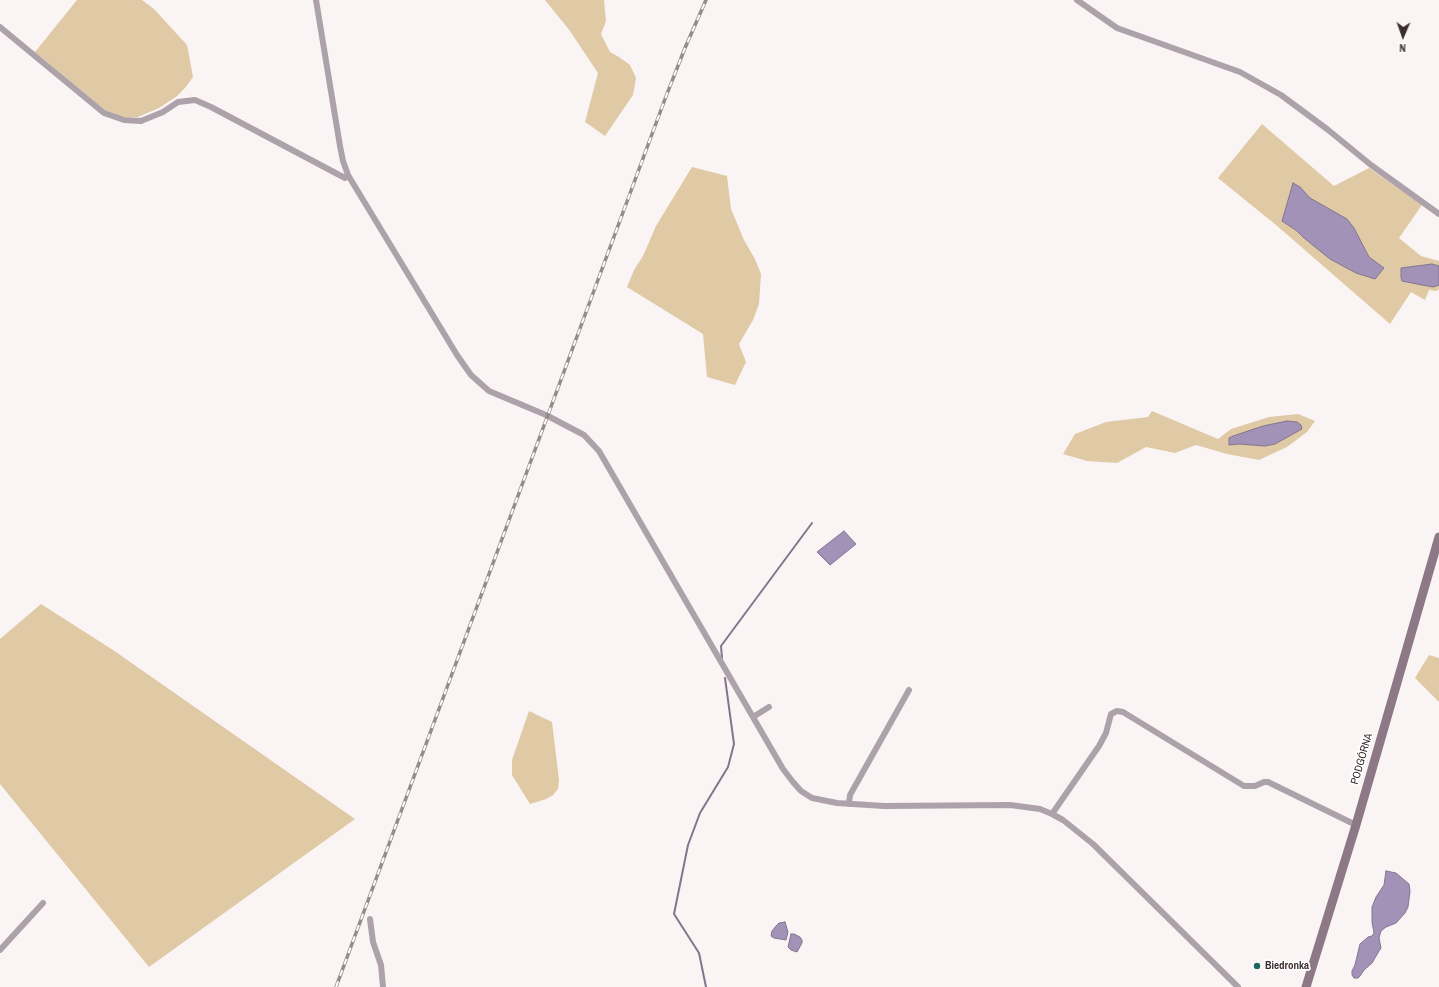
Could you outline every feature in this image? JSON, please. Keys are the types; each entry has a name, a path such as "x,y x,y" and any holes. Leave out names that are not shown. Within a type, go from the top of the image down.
{"main road":[{"name":"PODGÓRNA","path":"1306,987 1356,825 1439,537"}],"street":[{"path":"316,0 340,146 348,175 457,355 471,375 482,386 494,393 546,415 584,435 599,451 783,769 793,782 812,798 849,804 904,806 1010,805 1034,808 1052,814 1063,820 1093,844 1238,987"},
{"path":"1077,0 1117,28 1240,72 1281,95 1328,129 1371,165 1439,214"},
{"path":"0,27 104,113 124,120 141,121 163,112 178,102 195,100 345,178 348,175"},
{"path":"849,804 850,794 909,690"},
{"path":"753,717 769,707"},
{"path":"1052,814 1099,746 1106,733 1111,714 1117,711 1123,712 1244,786 1255,786 1268,782 1356,825"},
{"path":"0,950 44,904"},
{"path":"370,919 373,942 381,966 383,987"}],"shaded area":[{"path":"77,0 142,0 154,9 187,45 193,77 185,88 177,96 159,108 138,117 123,117 106,111 35,52"},
{"path":"545,0 604,0 606,21 601,34 610,52 630,65 636,78 633,95 605,136 585,122 598,73 570,31"},
{"path":"1262,124 1334,186 1369,168 1422,205 1399,238 1421,256 1439,261 1439,289 1437,291 1429,290 1425,300 1411,292 1390,324 1276,225 1218,178"},
{"path":"692,167 727,176 731,209 761,274 759,304 753,320 739,344 746,362 735,385 707,377 703,334 627,287 656,226"},
{"path":"1293,183 1300,187 1310,198 1347,219 1354,228 1369,257 1384,268 1375,279 1356,273 1330,259 1297,231 1282,221"},
{"path":"1432,264 1439,266 1439,285 1433,287 1402,281 1401,268"},
{"path":"1152,411 1218,439 1231,429 1269,417 1298,414 1315,421 1307,432 1287,447 1259,460 1227,454 1196,445 1175,453 1146,447 1117,463 1087,461 1063,454 1075,434 1106,422 1148,417"},
{"path":"1287,421 1297,422 1301,425 1302,429 1275,444 1265,446 1239,444 1229,445 1229,438 1233,436 1263,426"},
{"path":"844,531 856,544 830,565 817,552"},
{"path":"41,604 113,650 355,819 149,967 0,784 0,639"},
{"path":"1429,655 1439,658 1439,702 1415,678"},
{"path":"529,711 552,722 559,780 558,789 553,795 530,804 512,775 512,760"},
{"path":"1386,871 1396,873 1409,884 1410,891 1408,907 1396,923 1381,931 1379,938 1381,948 1372,963 1358,978 1354,978 1352,971 1360,944 1374,933 1372,907 1376,897 1384,885"},
{"path":"785,922 788,932 786,940 771,936 772,931 779,923"},
{"path":"791,934 800,937 802,940 797,952 788,947"}],"waterway":[{"path":"722,658 721,646 812,523"},
{"path":"706,987 699,953 674,914 688,845 700,813 728,767 734,744 725,678"}],"railway":[{"path":"336,987 665,99 706,0"}],"place":[{"name":"Biedronka","path":"1257,966"}]}
